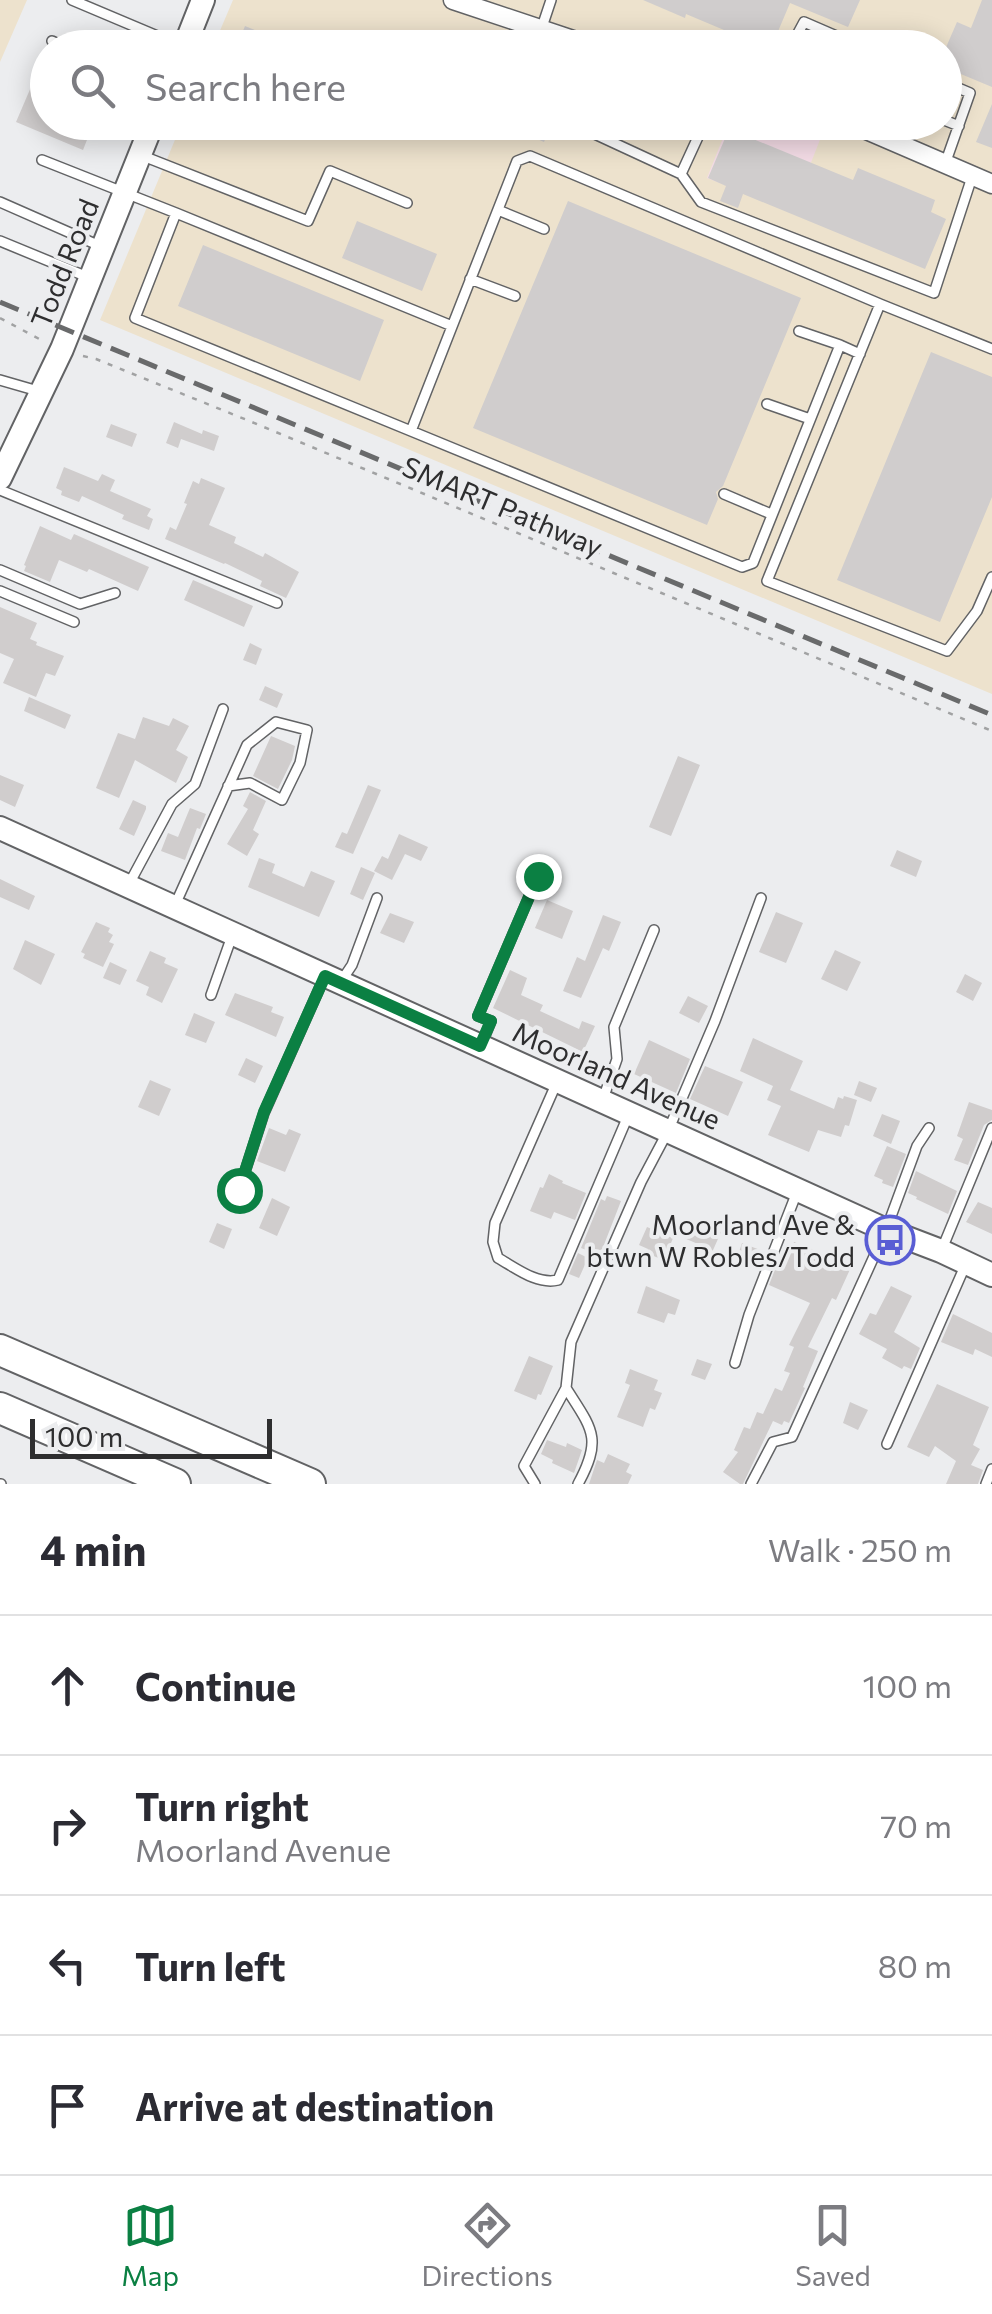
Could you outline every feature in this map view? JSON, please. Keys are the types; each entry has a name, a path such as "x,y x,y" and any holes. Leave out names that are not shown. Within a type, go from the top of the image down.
{"highway":[{"path":"0,1347 310,1484"},
{"path":"0,1408 175,1484"},
{"path":"0,1420 116,1458"}],"street":[{"path":"191,30 203,0"},
{"path":"453,0 541,30"},
{"name":"Todd Road","path":"0,478 62,349 146,140"},
{"path":"890,140 992,184"},
{"name":"Moorland Avenue","path":"0,828 992,1275"}],"lane":[{"path":"72,0 142,30"},
{"path":"541,30 551,0"},
{"path":"800,30 804,22 822,30"},
{"path":"962,90 970,93 962,115"},
{"path":"608,140 681,174 700,202 934,293 973,176"},
{"path":"681,174 696,140"},
{"path":"945,164 953,140"},
{"path":"140,155 308,221 330,171 407,203"},
{"path":"410,431 517,161 530,156 992,349"},
{"path":"42,160 452,326"},
{"path":"0,202 103,247"},
{"path":"498,210 544,228"},
{"path":"176,213 135,318 742,567 752,563 840,345"},
{"path":"0,241 90,278"},
{"path":"470,279 515,296"},
{"path":"880,304 768,581 947,651 977,611 992,576"},
{"path":"799,331 860,354"},
{"path":"0,380 40,392"},
{"path":"767,404 810,419"},
{"path":"0,490 277,603"},
{"path":"724,494 771,514"},
{"path":"0,570 80,604 115,593"},
{"path":"0,590 74,622"},
{"path":"977,611 992,608"},
{"path":"128,887 172,804 195,784 223,709"},
{"path":"174,907 228,786 247,745 276,722 307,730 300,763 282,800 250,783 228,786"},
{"path":"480,1046 491,1021 478,1016 538,876"},
{"path":"239,1190 264,1112 333,979 352,964 377,898"},
{"path":"535,1484 524,1466 566,1388 571,1342 668,1131 761,898"},
{"path":"602,1101 617,1060 614,1027 654,930"},
{"path":"211,995 233,934"},
{"path":"558,1081 495,1223 493,1242 498,1258 541,1281 558,1280 629,1113"},
{"path":"751,1484 773,1442 792,1437 886,1230 916,1146 930,1128"},
{"path":"941,1251 992,1128"},
{"path":"735,1363 767,1266 798,1190"},
{"path":"887,1444 966,1264"},
{"path":"566,1388 587,1420 594,1444 578,1484"},
{"path":"986,1484 992,1469"}],"path":[{"name":"SMART Pathway","path":"0,318 62,349 247,420 992,731"}],"shaded area":[{"path":"0,0 27,0 0,62"},
{"path":"233,0 992,0 992,694 100,320 175,140 962,140 962,30 220,30"},
{"path":"722,140 820,140 792,211 707,178"}],"building":[{"path":"643,0 860,0 848,27 790,3 779,30 724,30 686,14 685,18"},
{"path":"982,0 992,0 992,87 962,74 962,30 954,30 957,22 971,28"},
{"path":"30,89 30,128 16,122"},
{"path":"992,104 992,148 976,142"},
{"path":"59,140 87,140 83,150"},
{"path":"724,140 756,140 853,180 858,168 935,200 931,212 946,219 925,269 743,194 738,208 720,201 726,186 708,178"},
{"path":"568,201 801,298 723,486 716,492 718,499 707,525 473,428"},
{"path":"357,221 437,254 422,291 342,258"},
{"path":"203,245 384,320 360,381 178,306"},
{"path":"931,352 992,377 992,497 940,622 837,580"},
{"path":"174,422 202,434 203,430 219,436 214,451 181,439 178,448 166,443"},
{"path":"111,424 137,434 132,447 106,437"},
{"path":"64,467 98,481 102,474 115,480 110,491 151,509 147,516 153,519 149,530 82,496 79,502 61,495 62,491 56,488"},
{"path":"201,478 225,488 209,525 236,537 234,543 263,557 265,553 299,572 286,598 260,586 262,581 165,539 170,527 176,530 193,481 199,484"},
{"path":"40,526 71,540 74,534 149,567 138,591 59,560 50,582 24,571"},
{"path":"193,580 253,606 244,627 184,600"},
{"path":"0,607 37,623 30,639 64,656 55,676 46,673 36,697 3,683 14,659 0,653"},
{"path":"250,643 262,649 256,665 243,660"},
{"path":"265,686 283,694 277,708 259,700"},
{"path":"29,697 71,715 65,729 24,711"},
{"path":"143,717 169,726 173,718 189,726 176,750 188,757 176,783 135,760 119,798 96,788 118,733 135,739"},
{"path":"271,736 295,746 278,789 253,776"},
{"path":"678,756 700,765 671,836 649,827"},
{"path":"0,775 24,785 15,807 0,800"},
{"path":"368,785 381,790 353,854 335,847 342,832 347,834"},
{"path":"250,792 266,801 253,830 259,834 247,856 227,844 248,809 243,806"},
{"path":"133,800 146,806 134,836 119,829"},
{"path":"190,808 206,814 185,860 161,851 168,833 178,837"},
{"path":"399,834 428,847 421,861 405,854 392,880 374,871 382,856 388,859"},
{"path":"897,850 922,861 916,877 890,866"},
{"path":"259,858 275,864 272,873 304,887 311,871 335,881 319,917 248,887"},
{"path":"361,867 375,873 363,900 350,894"},
{"path":"0,879 35,896 29,910 0,897"},
{"path":"547,900 573,911 562,939 535,928"},
{"path":"776,912 803,923 786,963 759,952"},
{"path":"390,913 414,922 404,943 380,933"},
{"path":"603,915 621,922 609,951 603,948 581,998 563,991 577,957 585,961"},
{"path":"96,922 110,928 108,932 113,935 109,942 114,944 103,967 83,958 85,954 81,952"},
{"path":"25,940 55,954 41,985 13,969"},
{"path":"835,950 861,962 847,991 821,979"},
{"path":"150,951 178,969 162,1003 146,995 149,987 136,981"},
{"path":"110,962 127,970 120,985 103,978"},
{"path":"510,970 527,978 521,995 543,1005 540,1011 579,1029 582,1021 595,1026 583,1052 493,1008"},
{"path":"965,974 982,983 973,1001 956,992"},
{"path":"235,993 273,1007 271,1012 284,1017 276,1037 225,1015"},
{"path":"688,996 708,1006 699,1023 679,1013"},
{"path":"194,1013 215,1022 206,1043 185,1035"},
{"path":"753,1038 803,1061 790,1090 834,1109 838,1097 857,1100 841,1137 818,1130 809,1152 768,1135 781,1106 767,1100 773,1086 740,1071"},
{"path":"649,1040 690,1059 676,1093 634,1074"},
{"path":"246,1058 263,1066 255,1083 238,1075"},
{"path":"705,1066 743,1082 728,1116 690,1099"},
{"path":"150,1080 171,1089 159,1116 138,1107"},
{"path":"859,1081 877,1088 871,1102 854,1095"},
{"path":"969,1102 992,1110 992,1120 984,1125 968,1165 954,1160 963,1139 957,1136"},
{"path":"882,1114 900,1121 891,1144 873,1136"},
{"path":"269,1128 286,1135 289,1129 301,1134 285,1172 257,1161"},
{"path":"887,1146 906,1154 893,1187 874,1176"},
{"path":"916,1171 957,1191 948,1214 908,1193"},
{"path":"549,1174 586,1193 575,1220 554,1212 551,1219 530,1211"},
{"path":"607,1196 621,1201 600,1255 581,1248 601,1199 605,1201"},
{"path":"272,1198 290,1207 277,1236 259,1228"},
{"path":"978,1202 992,1208 992,1234 966,1222"},
{"path":"217,1223 232,1229 224,1249 209,1242"},
{"path":"690,1224 721,1232 710,1257 695,1251 698,1244 684,1238"},
{"path":"647,1227 673,1238 661,1259 639,1245"},
{"path":"794,1242 852,1265 808,1347 818,1351 789,1423 773,1421 740,1484 723,1472 738,1452 734,1450 744,1427 750,1429 757,1412 763,1414 775,1388 782,1391 790,1373 784,1371 794,1347 789,1345 810,1303 769,1285 780,1257 787,1260"},
{"path":"742,1243 765,1252 760,1264 738,1255"},
{"path":"578,1253 588,1258 579,1278 569,1274"},
{"path":"646,1286 680,1300 675,1315 668,1313 664,1323 637,1313"},
{"path":"891,1286 912,1296 894,1332 920,1348 911,1369 902,1369 882,1358 887,1349 859,1334 870,1313 876,1315"},
{"path":"953,1314 992,1333 992,1357 975,1349 973,1355 941,1342"},
{"path":"529,1356 553,1366 536,1400 514,1391"},
{"path":"697,1359 712,1364 705,1380 691,1375"},
{"path":"630,1369 658,1380 654,1390 662,1393 655,1410 650,1408 643,1427 617,1417 630,1385 625,1383"},
{"path":"937,1384 989,1407 973,1445 980,1449 971,1465 983,1470 978,1484 946,1484 956,1461 935,1446 929,1457 907,1447"},
{"path":"850,1402 868,1410 858,1430 843,1423"},
{"path":"547,1440 582,1450 574,1473 541,1454"},
{"path":"608,1454 630,1464 626,1472 632,1475 628,1484 589,1484 597,1460 604,1463"}],"railway":[{"path":"0,302 992,715"}],"place":[{"name":"Moorland Ave & btwn W Robles/Todd","path":"890,1240"}],"route":[{"path":"239,1190 264,1112 325,976 480,1046 491,1021 478,1016 538,876"}]}
